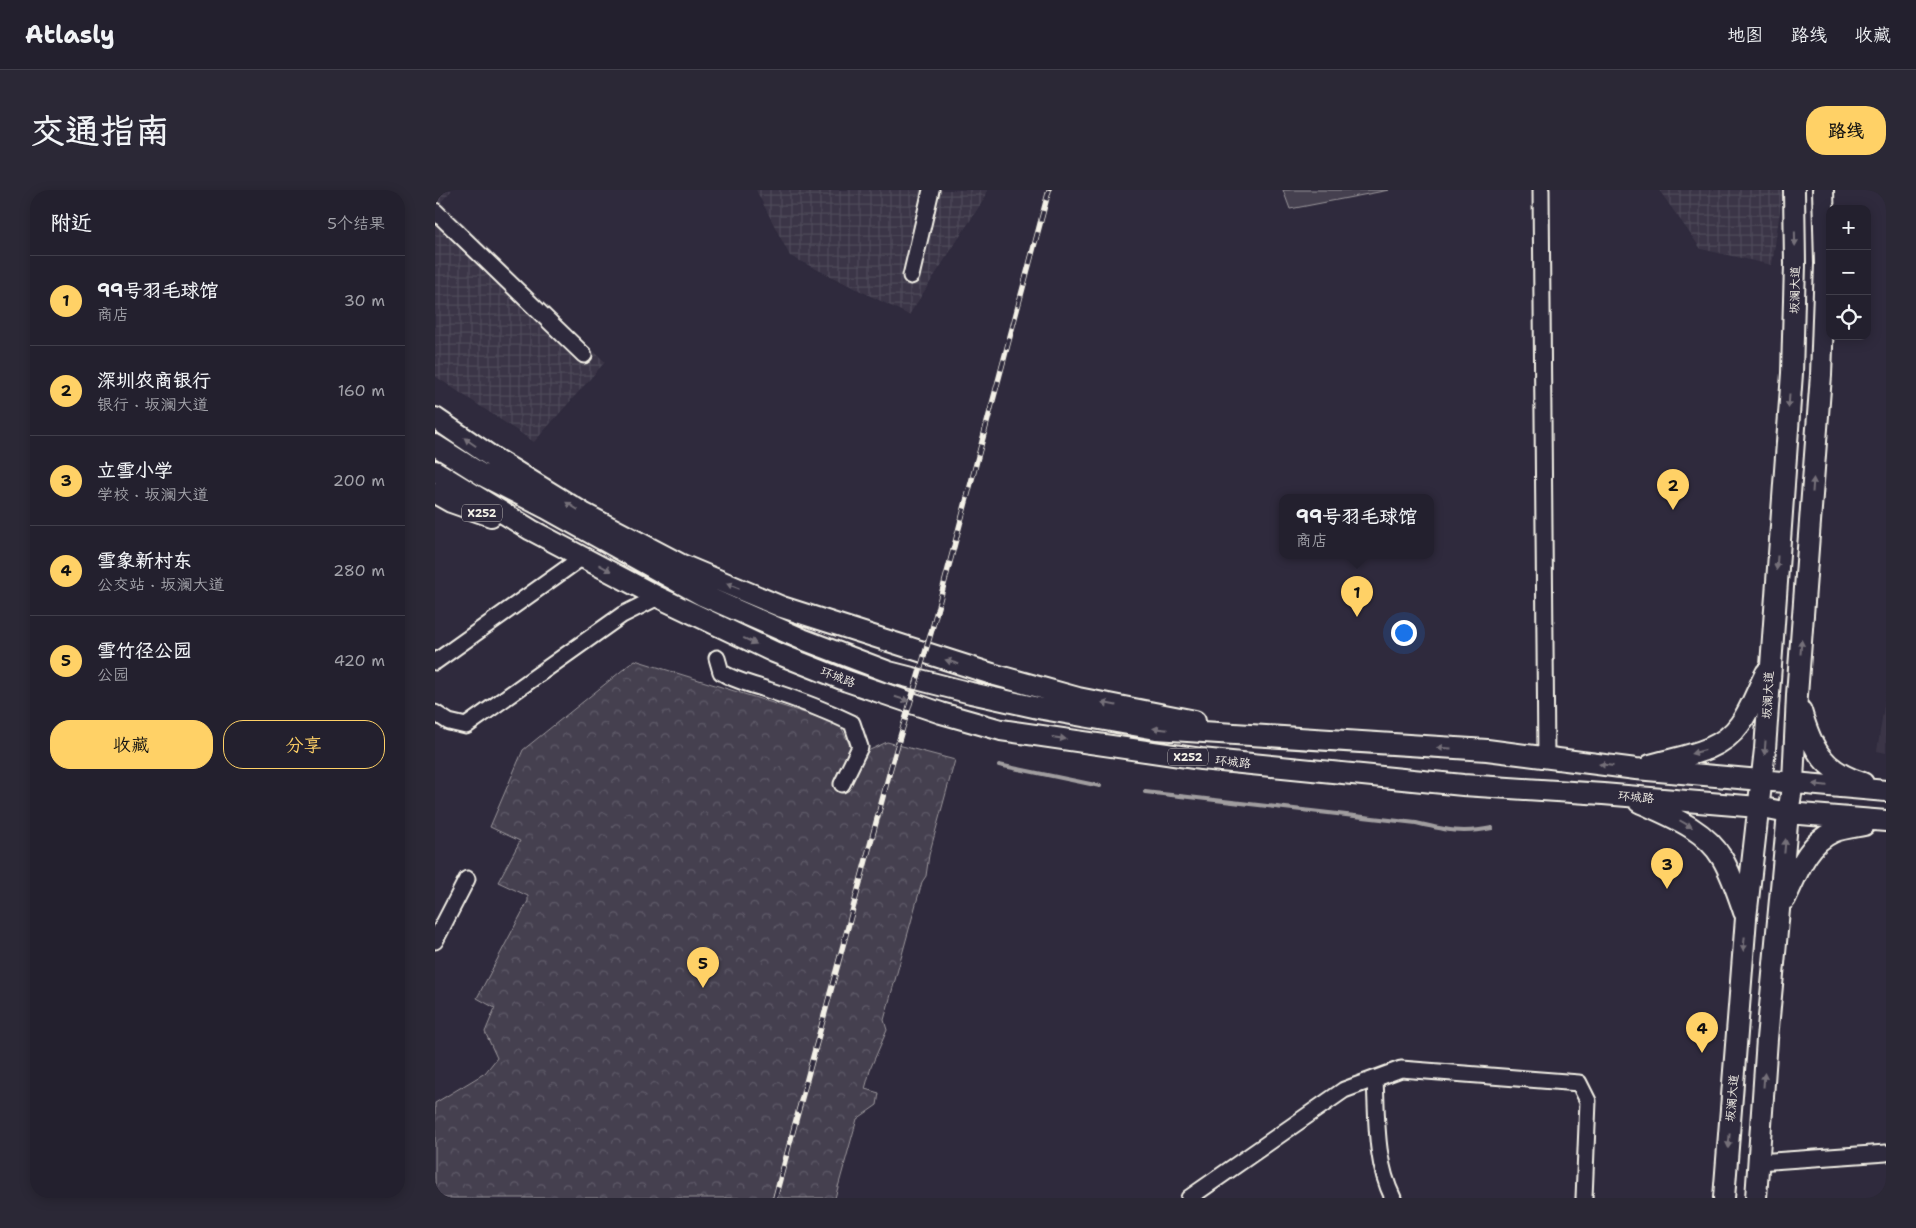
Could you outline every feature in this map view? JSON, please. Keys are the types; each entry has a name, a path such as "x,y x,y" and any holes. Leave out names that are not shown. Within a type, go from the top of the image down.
{"main road":[{"name":"坂澜大道","path":"1724,1198 1746,918 1762,779 1792,373 1795,264 1794,190"},
{"path":"1756,1198 1779,912 1788,813 1793,782 1797,695 1822,356 1825,264 1823,190"},
{"path":"435,418 492,457 583,513 673,560 782,607 992,674 1078,698 1295,739"},
{"path":"435,445 484,476 546,508"},
{"path":"492,457 546,508"},
{"path":"435,472 531,530"},
{"name":"X252","path":"435,493 451,502 531,530"},
{"name":"环城路","path":"546,508 702,596 803,639 889,672 1043,709 1156,729 1487,750 1637,769 1886,790"},
{"name":"环城路","path":"531,530 583,556 658,598 774,652 847,681 941,713 1001,730 1201,759 1463,785 1758,807 1788,813 1886,821"},
{"path":"1637,769 1705,750 1724,740 1739,726 1745,717 1770,664"},
{"path":"1797,695 1808,735 1820,757 1833,769 1849,779 1886,790"},
{"path":"1626,796 1686,824 1701,834 1721,856 1731,875 1746,918"},
{"path":"1779,912 1805,858 1819,840 1833,832 1886,821"}],"street":[{"path":"911,276 931,190"},
{"path":"1541,190 1546,758"},
{"path":"435,211 584,355"},
{"path":"435,662 583,556"},
{"path":"435,713 449,722 466,726 622,615 658,598"},
{"path":"717,658 721,672 732,679 777,693 852,723 859,747 842,784"},
{"path":"435,941 467,879"},
{"path":"1189,1198 1344,1090 1401,1069 1579,1083 1588,1101 1584,1198"},
{"path":"1375,1079 1381,1156 1387,1186 1393,1198"},
{"path":"1758,1162 1886,1153"}],"shaded area":[{"path":"435,190 452,190 441,202 605,362 534,442 435,376"},
{"path":"756,190 987,190 986,196 909,315 790,256"},
{"path":"1659,190 1783,190 1772,265 1701,249"},
{"path":"1886,693 1886,753 1877,751"}],"green space":[{"path":"1283,190 1389,190 1290,209"},
{"path":"635,660 840,724 855,757 887,742 955,760 929,855 926,876 922,882 884,1020 887,1030 871,1067 865,1089 879,1093 877,1105 857,1119 835,1198 435,1198 435,1103 485,1073 497,1058 485,1032 495,1008 477,998 528,901 528,896 498,882 520,841 490,827 523,750"}],"waterway":[{"path":"999,765 1100,786"},
{"path":"1145,792 1416,823 1454,830 1471,831 1492,828"}],"railway":[{"path":"775,1198 891,767 931,633 1049,190"}],"place":[{"name":"深圳农商银行","path":"1673,510"},
{"name":"99号羽毛球馆","path":"1357,617"},
{"name":"立雪小学","path":"1667,889"},
{"name":"雪竹径公园","path":"703,988"},
{"name":"雪象新村东","path":"1702,1053"}]}
